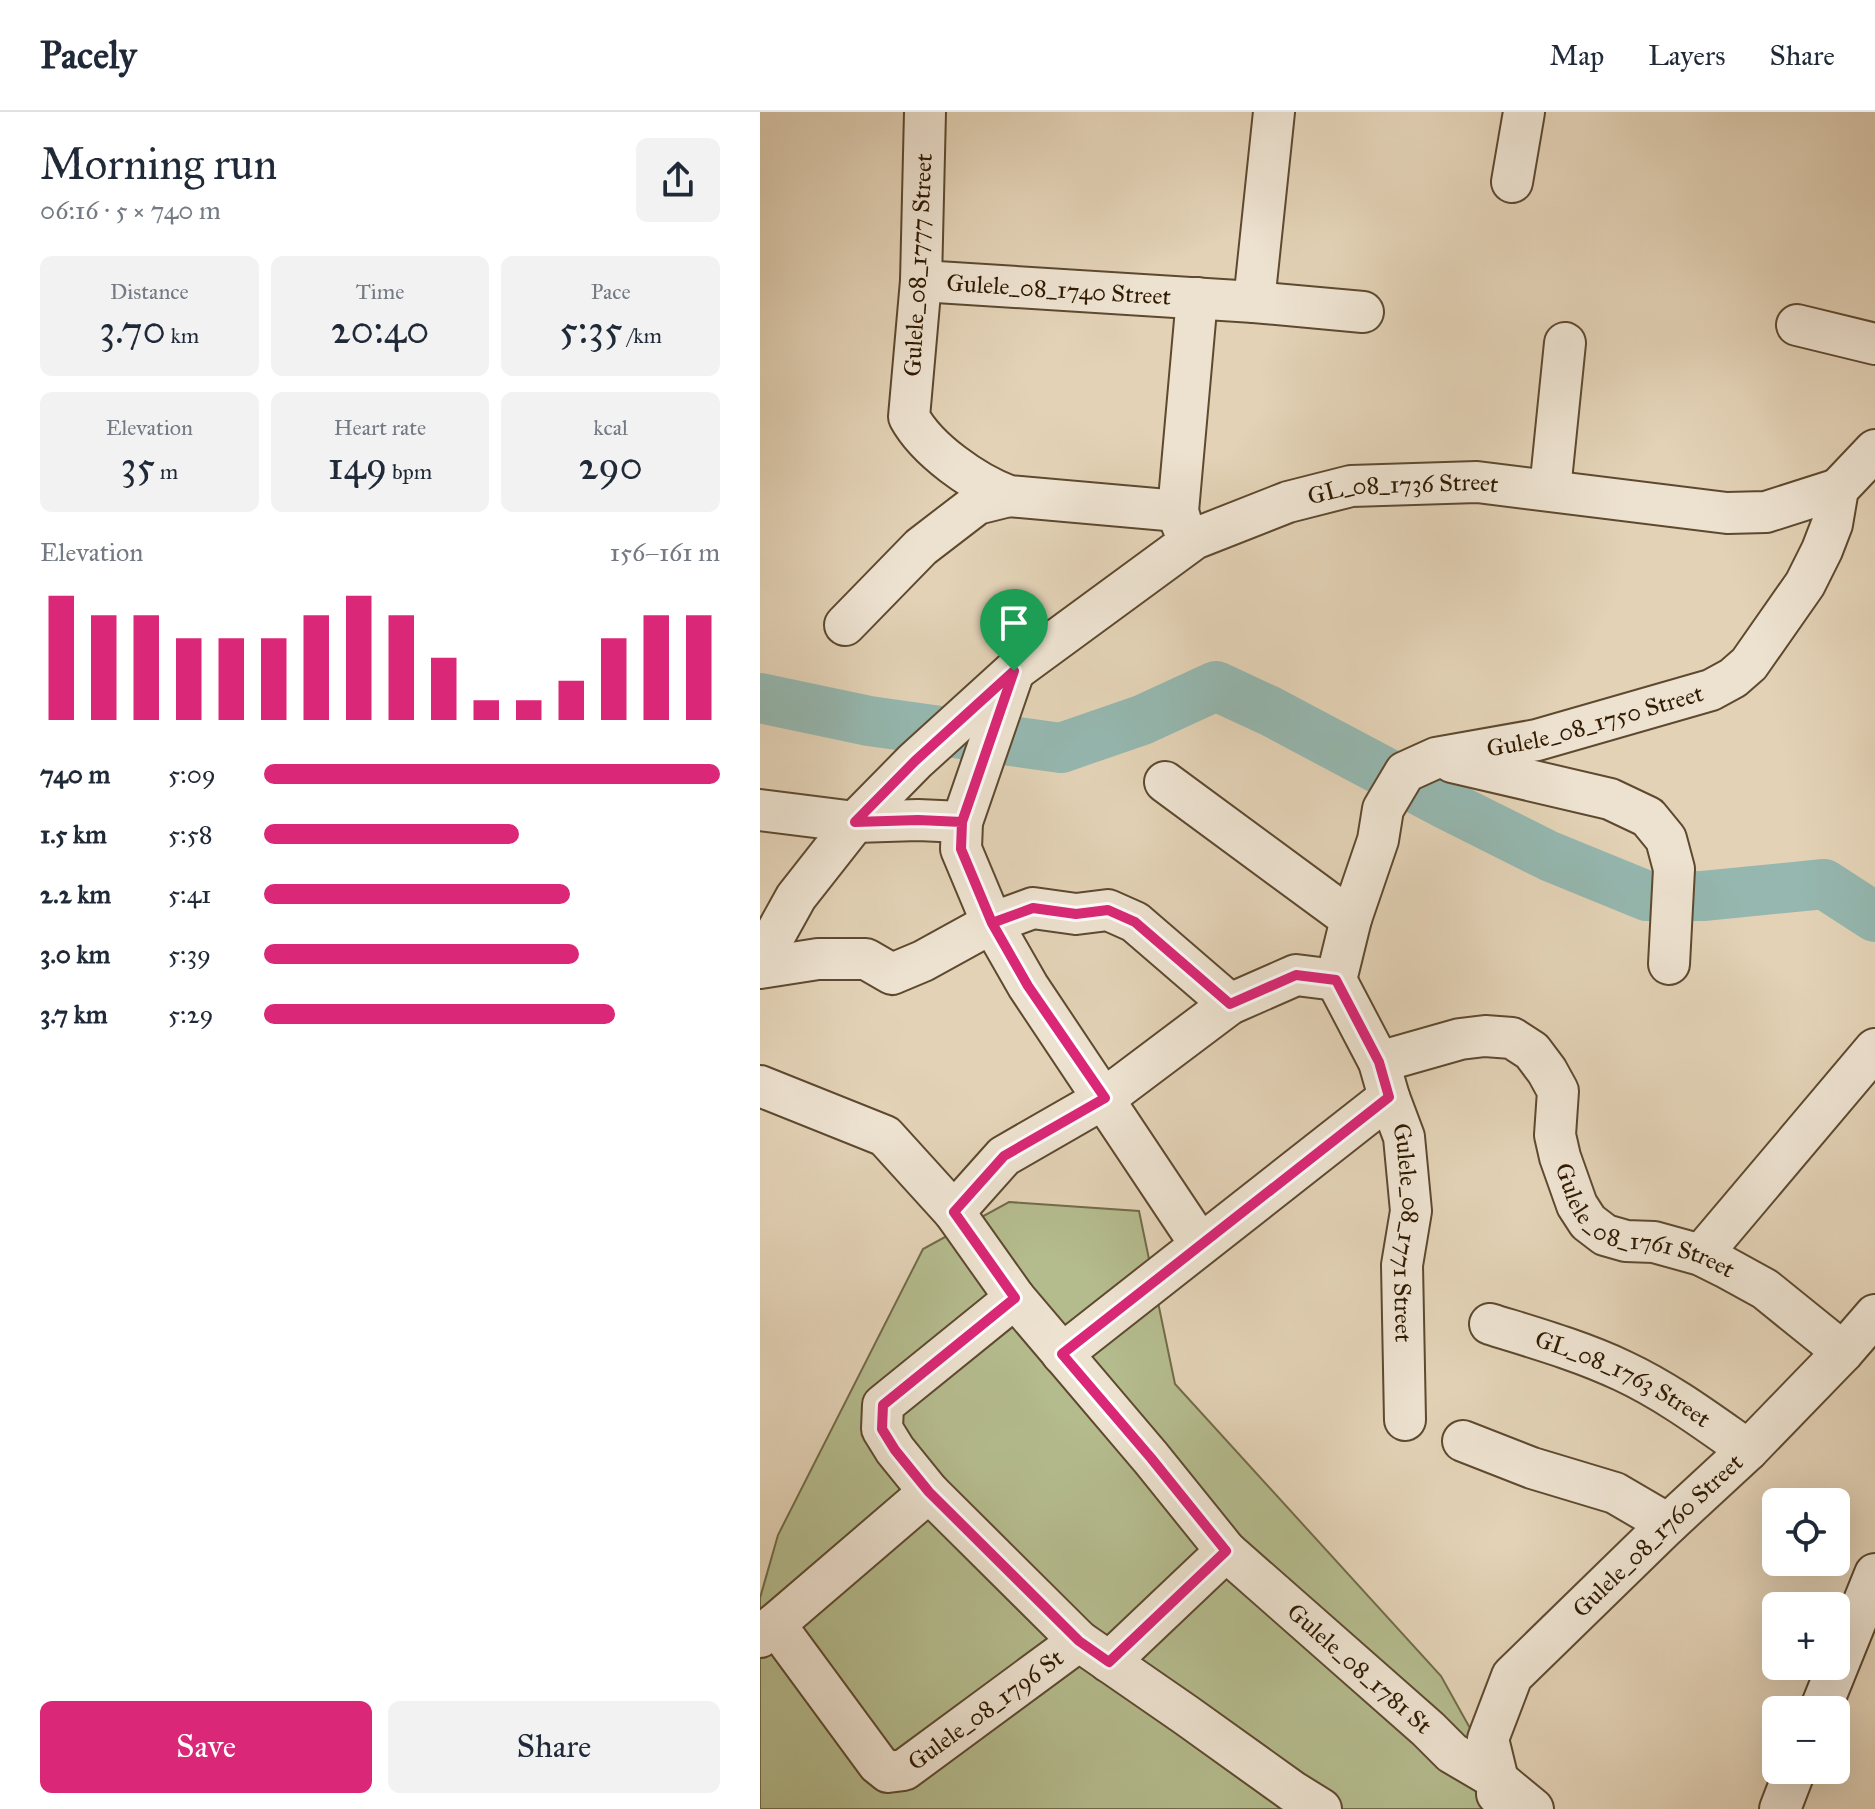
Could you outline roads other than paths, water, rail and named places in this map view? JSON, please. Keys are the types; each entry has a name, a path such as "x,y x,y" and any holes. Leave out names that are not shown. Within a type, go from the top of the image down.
{"street":[{"name":"Gulele_08_1777 Street","path":"925,112 921,281 909,417 925,441 974,479 1009,496"},
{"path":"1254,302 1274,112"},
{"path":"1512,182 1524,112"},
{"name":"Gulele_08_1740 Street","path":"921,281 1363,312"},
{"name":"Gulele_08_1740 Street","path":"1186,525 1197,298"},
{"path":"1797,325 1875,344"},
{"path":"1550,490 1565,343"},
{"path":"1838,489 1875,450"},
{"name":"GL_08_1736 Street","path":"760,962 796,897 855,822 915,761 1014,671 1186,525 1351,486 1477,482 1727,513 1766,512 1838,489"},
{"name":"Gulele_08_1750 Street","path":"1336,980 1351,919 1378,840 1383,809 1405,772 1436,758 1537,740 1711,690 1733,678 1749,664 1805,584 1832,524 1838,489"},
{"path":"845,625 921,547 977,504 1009,496 1186,525"},
{"path":"1014,671 962,822 961,849 992,923 1028,986 1200,1244"},
{"path":"1436,758 1610,799 1648,817 1666,839 1674,869 1669,964"},
{"path":"1165,782 1351,919"},
{"path":"760,810 855,822 962,822"},
{"path":"760,968 818,959 866,959 892,974 923,961 992,923 1033,908 1076,914 1108,910 1135,922 1230,1004"},
{"path":"954,1212 1004,1156 1105,1098 1230,1004 1296,975 1336,980"},
{"name":"Gulele_08_1771 Street","path":"1336,980 1384,1080 1404,1137 1411,1211 1402,1265 1405,1420"},
{"name":"Gulele_08_1761 Street","path":"1384,1080 1460,1039 1485,1036 1512,1038 1532,1051 1558,1091 1555,1135 1560,1157 1577,1205 1588,1222 1605,1235 1626,1241 1654,1242 1701,1255 1765,1289 1843,1352"},
{"path":"1701,1255 1875,1049"},
{"path":"1062,1354 1200,1244 1384,1080"},
{"name":"Gulele_08_1781 St","path":"760,1086 885,1136 954,1212 1015,1298 1226,1551 1497,1794 1533,1809"},
{"path":"1015,1298 883,1405 882,1429 929,1492 1094,1652 1321,1809"},
{"name":"Gulele_08_1760 Street","path":"1497,1794 1488,1739 1512,1676 1748,1450 1875,1315"},
{"name":"GL_08_1763 Street","path":"1490,1324 1569,1349 1624,1371 1684,1405 1748,1450"},
{"path":"1463,1441 1532,1468 1615,1493 1668,1524"},
{"path":"768,1631 929,1492"},
{"path":"1094,1652 1226,1551"},
{"path":"1826,1696 1875,1574"},
{"name":"Gulele_08_1796 St","path":"768,1631 878,1764 888,1772 904,1770 1094,1652"},
{"path":"1780,1809 1790,1784"}],"waterway":[{"path":"760,698 869,721 1061,748 1142,720 1216,686 1549,856 1647,896 1703,896 1824,884 1875,917"}]}
